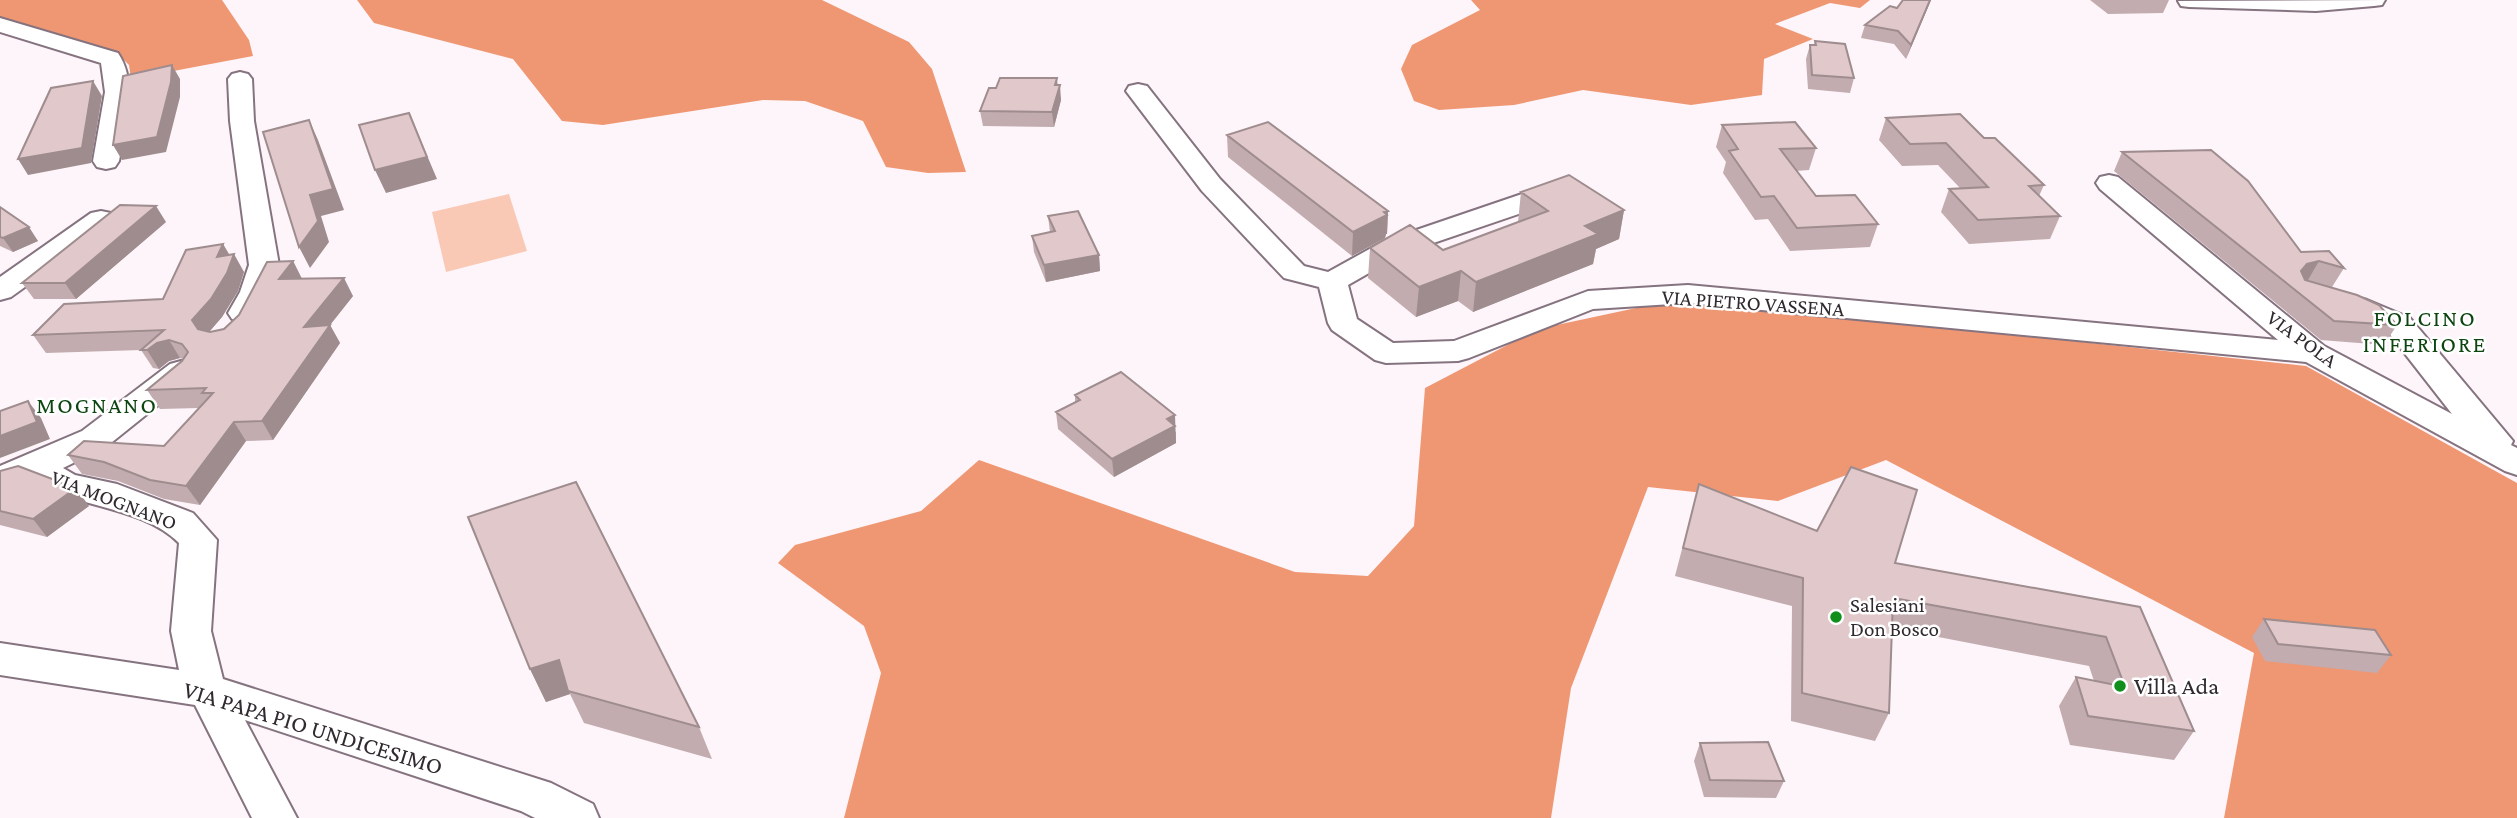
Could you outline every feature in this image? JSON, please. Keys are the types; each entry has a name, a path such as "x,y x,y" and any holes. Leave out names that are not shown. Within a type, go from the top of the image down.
{"street":[{"path":"2189,1 2316,5 2374,0"},
{"path":"0,25 110,58 116,63 117,85 106,161"},
{"path":"229,332 255,292 264,265 242,121 240,79"},
{"path":"1138,91 1212,185 1294,272 1332,282 1394,247 1532,200"},
{"name":"VIA POLA","path":"2109,183 2313,353 2517,463"},
{"path":"0,290 101,219"},
{"name":"VIA PIETRO VASSENA","path":"1332,282 1343,323 1386,352 1458,351 1588,300 1688,294 2313,353"},
{"path":"2332,299 2357,306 2399,325 2475,420 2517,463"},
{"path":"35,467 94,439 181,371"},
{"name":"VIA MOGNANO","path":"0,479 35,467 65,485 104,493 180,522 198,540 191,631 200,675 275,818"},
{"name":"VIA PAPA PIO UNDICESIMO","path":"0,659 208,691 536,796 577,818"}],"shaded area":[{"path":"0,0 222,0 249,40 253,56 131,79 129,65 117,53 0,22"},
{"path":"357,0 822,0 909,42 932,69 966,172 928,173 886,167 863,121 805,101 763,100 603,125 562,121 513,59 374,23"},
{"path":"1471,0 1870,0 1860,8 1830,3 1775,24 1813,39 1764,59 1762,95 1691,105 1583,90 1514,105 1439,110 1414,101 1401,69 1412,45 1480,10"},
{"path":"509,194 527,251 446,272 432,212"},
{"path":"1678,299 2306,366 2517,483 2517,818 2224,818 2254,653 1886,460 1778,501 1648,487 1571,688 1551,818 844,818 881,673 864,626 778,563 795,545 921,511 979,460 1295,572 1368,576 1414,526 1425,388 1538,329"}],"building":[{"path":"1903,0 1930,0 1911,45 1898,31 1865,25 1890,6 1897,8"},
{"path":"1815,41 1845,44 1854,78 1812,75 1810,45 1816,45"},
{"path":"172,65 171,82 157,137 113,145 123,76"},
{"path":"1000,78 1057,78 1055,85 1060,85 1052,112 980,111 989,88 996,88"},
{"path":"93,81 82,148 18,159 51,88"},
{"path":"409,113 427,157 375,170 359,125"},
{"path":"1960,114 1984,138 1995,138 2044,185 2029,186 2060,216 1978,220 1949,189 1988,187 1946,143 1910,144 1886,118"},
{"path":"309,120 333,189 310,195 318,221 299,247 263,132"},
{"path":"1268,122 1388,211 1384,212 1387,215 1353,232 1227,135"},
{"path":"1795,122 1816,148 1780,149 1816,196 1855,195 1878,224 1797,228 1774,196 1761,197 1729,151 1738,149 1722,125"},
{"path":"2211,150 2248,181 2301,252 2329,251 2344,268 2319,261 2307,264 2301,271 2305,280 2357,295 2379,305 2397,325 2334,321 2122,152"},
{"path":"1569,175 1624,210 1585,226 1598,234 1476,282 1461,271 1419,287 1370,248 1410,225 1443,250 1548,211 1521,192"},
{"path":"120,205 156,206 65,283 22,283"},
{"path":"0,207 29,227 0,237"},
{"path":"1078,211 1099,255 1044,265 1032,236 1055,231 1048,216"},
{"path":"223,244 217,257 234,254 227,273 211,299 192,320 198,329 210,332 224,329 239,315 267,262 293,261 279,279 344,278 304,327 330,325 262,421 234,422 186,486 150,480 104,462 68,455 84,441 164,446 213,393 202,393 206,388 147,390 182,361 188,352 182,344 169,340 141,350 164,330 33,335 64,304 163,299 186,250"},
{"path":"1121,372 1175,415 1167,419 1175,426 1112,459 1056,412 1080,400 1075,395"},
{"path":"28,401 37,422 0,436 0,411"},
{"path":"18,466 76,488 33,519 0,511 0,471"},
{"path":"1851,467 1917,490 1895,563 2140,607 2194,731 2088,716 2076,677 2125,687 2106,637 1893,598 1889,713 1802,693 1803,578 1683,548 1699,484 1817,531"},
{"path":"576,482 699,727 568,691 559,660 530,669 468,517"},
{"path":"2264,619 2375,630 2391,655 2278,644"},
{"path":"1768,742 1784,781 1710,780 1700,743"}],"place":[{"name":"Salesiani Don Bosco","path":"1836,617"},
{"name":"Villa Ada","path":"2120,686"}],"district":[{"name":"FOLCINO INFERIORE","path":"2425,331"},
{"name":"MOGNANO","path":"97,405"}]}
